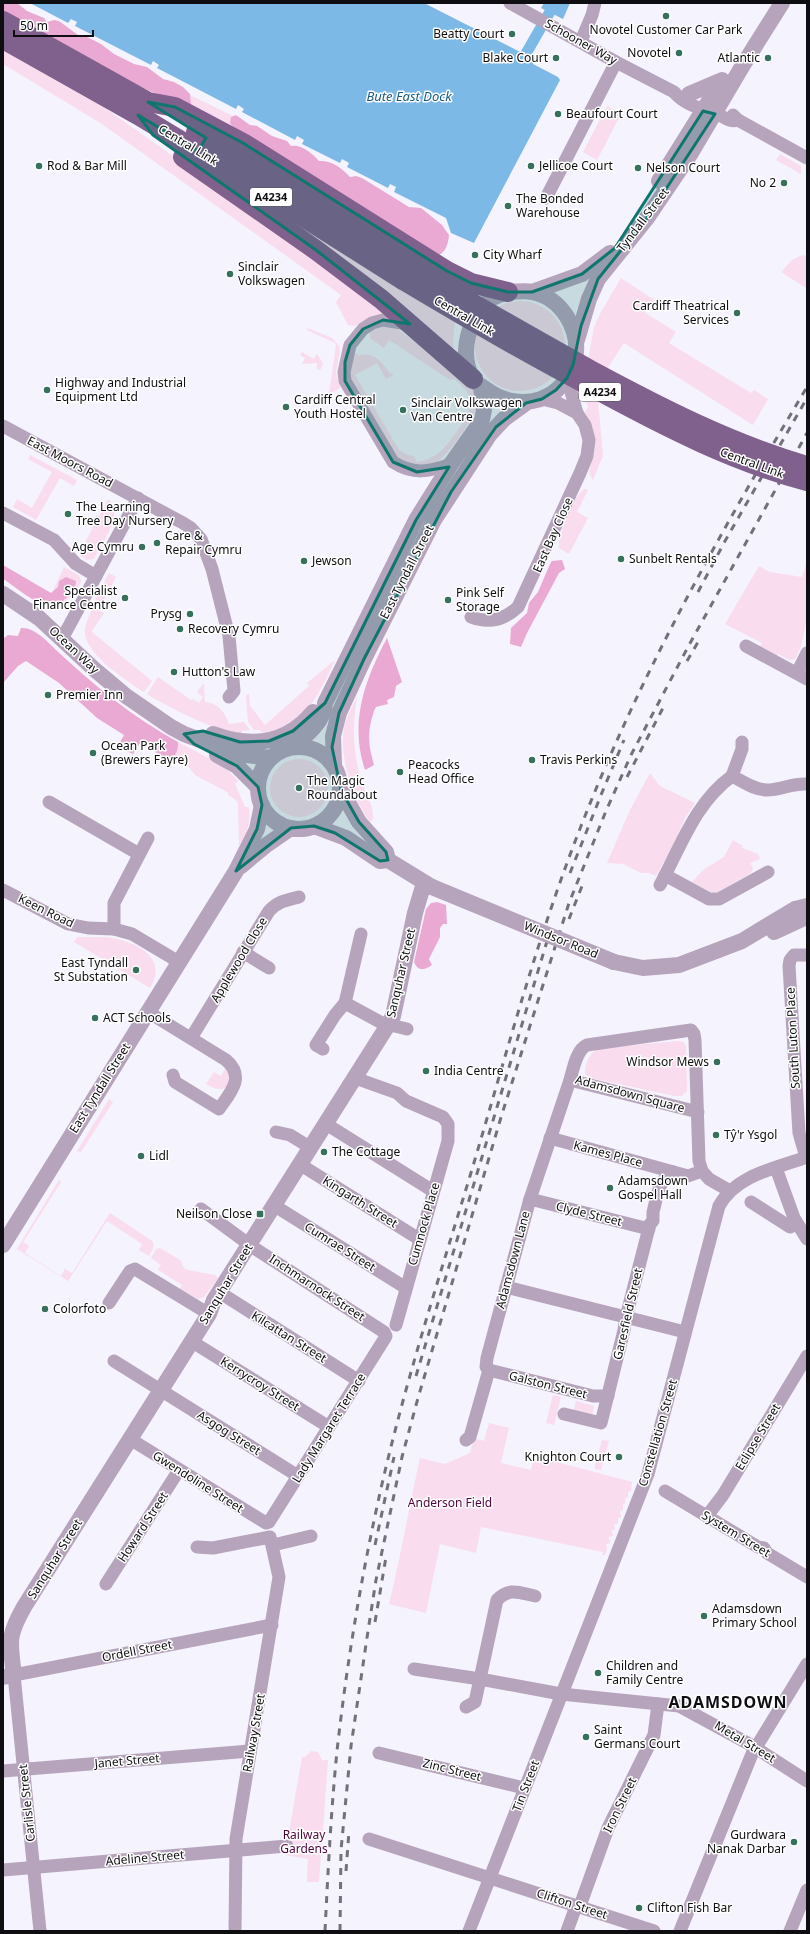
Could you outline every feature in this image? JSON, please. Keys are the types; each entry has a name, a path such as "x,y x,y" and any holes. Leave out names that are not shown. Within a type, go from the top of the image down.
{"main road":[{"name":"A4234","path":"3,22 143,109"},
{"name":"A4234","path":"3,39 143,109"},
{"path":"477,383 381,299 316,250 153,135 143,109 175,107 243,143 447,271 471,282 508,292"},
{"name":"Central Link","path":"143,109 407,273 543,362 700,444 749,464 807,481"},
{"name":"Central Link","path":"407,273 513,327 641,397 707,430 756,449 807,466"}],"street":[{"name":"Schooner Way","path":"510,3 581,41 616,62 712,108 734,115 738,120 807,158"},
{"path":"581,41 592,15 595,3"},
{"name":"Tyndall Street","path":"577,340 598,279 647,218 712,108 722,80 772,3"},
{"name":"Tyndall Street","path":"532,292 582,274 601,262 615,248 742,65 782,3"},
{"path":"546,198 616,62"},
{"path":"682,93 722,80"},
{"path":"508,292 532,292 548,298 559,306 570,321 577,340 574,365 567,378 556,390 542,399 526,403 515,402 498,397 477,383 466,350 470,328 477,315 492,299 508,292"},
{"path":"411,325 383,320 372,323 363,329 350,345 345,362 345,381 393,462 403,468 417,472 432,470 451,464"},
{"name":"East Bay Close","path":"471,617 485,621 498,620 513,612 522,602 587,456 589,440 588,432 577,413 567,378"},
{"name":"East Tyndall Street","path":"292,747 316,725 325,709 325,703 416,520 451,464 482,420 484,410 477,383"},
{"path":"542,399 558,403 577,413"},
{"name":"East Tyndall Street","path":"334,764 332,742 335,724 370,645 434,520 481,446 496,427 526,403"},
{"name":"East Moors Road","path":"3,426 138,498 191,528 197,533 204,545 220,596 229,636 234,692 229,697"},
{"path":"62,639 138,498"},
{"path":"3,513 54,540 76,564 96,576"},
{"name":"Ocean Way","path":"3,594 40,618 126,696 184,734 238,754 271,758"},
{"path":"746,646 802,676 807,653"},
{"path":"184,734 203,731 240,742 253,743 269,741 293,731 306,721 319,705 325,703"},
{"name":"Ocean Way","path":"184,734 194,744 237,766 258,787"},
{"path":"742,742 742,749 732,776 707,798 692,819 681,846 662,880 709,899 719,900 768,872"},
{"path":"304,746 315,749 326,756 334,764 339,777 341,790 338,802 324,821 314,826 302,829 291,828 279,824 269,816 262,805 258,787 260,776 271,758 280,751 292,747 304,746"},
{"path":"732,776 753,786 766,790 795,783 807,784"},
{"name":"Windsor Road","path":"341,790 359,822 386,852 388,860"},
{"path":"49,802 139,854"},
{"name":"East Tyndall Street","path":"3,1245 236,871 255,833 262,805"},
{"name":"Windsor Road","path":"314,826 346,838 380,861 388,860 428,885 614,962 637,968 651,969 674,966 742,941 795,909 807,906"},
{"name":"East Tyndall Street","path":"236,871 265,846 291,828"},
{"path":"114,929 114,903 148,838"},
{"name":"Sanquhar Street","path":"9,1676 10,1641 14,1624 209,1314 219,1292 301,1165 388,1025 394,1010 415,913 428,885"},
{"name":"Keen Road","path":"3,890 68,924 88,928 114,929 139,938 179,962"},
{"name":"Applewood Close","path":"190,1038 268,911 274,905 283,900 299,897"},
{"name":"Windsor Road","path":"742,941 751,941 802,919 807,914"},
{"path":"323,1049 316,1045 334,1015 345,1003 361,934"},
{"path":"244,952 269,968"},
{"name":"South Luton Place","path":"807,955 794,955 790,960 789,966 799,1133 807,1157"},
{"path":"345,1003 388,1025 407,1029"},
{"path":"148,1012 230,1064 236,1075 234,1087 219,1109 175,1082 173,1075"},
{"name":"Adamsdown Square","path":"698,1112 570,1080 579,1053 583,1047 587,1046 691,1030 694,1034 695,1040 698,1112 698,1155 702,1171"},
{"name":"Cumnock Place","path":"355,1078 397,1093 406,1100 443,1117 447,1122 448,1142 419,1239 396,1325"},
{"name":"Adamsdown Lane","path":"466,1440 470,1437 489,1370 486,1367 487,1358 530,1199 570,1080"},
{"path":"326,1124 433,1191"},
{"path":"276,1132 290,1135 311,1148"},
{"name":"Kames Place","path":"550,1138 688,1176 702,1171"},
{"path":"702,1171 716,1184 730,1191 748,1178 807,1157"},
{"name":"Kingarth Street","path":"301,1165 419,1239"},
{"path":"776,1168 797,1224 807,1238"},
{"name":"Garesfield Street","path":"564,1414 601,1423 626,1318 649,1229 654,1217 653,1212 660,1186 668,1175 673,1172"},
{"name":"Constellation Street","path":"561,1694 648,1474 716,1214 722,1201 730,1191"},
{"name":"Clyde Street","path":"530,1199 649,1229"},
{"path":"751,1202 790,1227 797,1224"},
{"name":"Cumrae Street","path":"275,1206 406,1288"},
{"path":"201,1209 250,1244"},
{"name":"Inchmarnock Street","path":"250,1244 384,1332"},
{"path":"109,1303 130,1271 135,1269 209,1314"},
{"path":"506,1287 685,1332"},
{"name":"Kilcattan Street","path":"219,1292 359,1381"},
{"name":"Lady Margaret Terrace","path":"266,1523 269,1522 386,1338 384,1332"},
{"name":"Kerrycroy Street","path":"191,1341 329,1427"},
{"name":"Eclipse Street","path":"707,1516 722,1496 807,1356"},
{"name":"Asgog Street","path":"114,1361 298,1476"},
{"name":"Galston Street","path":"489,1370 593,1396 608,1396"},
{"name":"Gwendoline Street","path":"130,1439 266,1523"},
{"name":"Howard Street","path":"106,1584 179,1470"},
{"name":"System Street","path":"665,1491 758,1547 764,1548 767,1553 807,1577"},
{"path":"197,1547 213,1548 311,1536"},
{"name":"Railway Street","path":"235,1931 236,1850 250,1751 279,1577 272,1541"},
{"path":"466,1707 475,1702 497,1600 502,1594 509,1591 535,1596"},
{"name":"Ordell Street","path":"9,1676 272,1625"},
{"path":"680,1931 756,1748 807,1664"},
{"name":"Metal Street","path":"414,1669 480,1679 561,1694 683,1708 756,1748 807,1781"},
{"name":"Carlisle Street","path":"9,1676 24,1769 40,1931"},
{"name":"Tin Street","path":"470,1931 561,1694"},
{"name":"Iron Street","path":"567,1931 575,1909 581,1903 608,1828 652,1739 658,1704"},
{"name":"Janet Street","path":"3,1771 250,1751"},
{"name":"Zinc Street","path":"379,1753 524,1788"},
{"name":"Clifton Street","path":"369,1840 490,1877 654,1931"},
{"name":"Adeline Street","path":"3,1870 287,1846"},
{"path":"790,1931 807,1890"}],"highlighted area":[{"path":"148,102 175,107 243,143 447,271 471,283 508,292 532,292 582,274 615,248 703,111 715,114 647,218 598,279 581,326 573,365 567,378 556,390 542,399 526,403 496,427 451,492 364,659 339,713 332,747 341,790 359,822 386,852 388,860 380,861 335,833 314,826 291,828 236,871 257,829 262,805 258,787 237,766 194,744 184,734 203,731 240,742 269,741 293,731 325,703 416,520 449,467 417,472 393,462 345,381 345,362 350,345 363,329 383,320 410,324 316,250 153,135 138,115 198,151 206,138"}],"green space":[{"path":"3,46 102,106 354,284 392,315 365,320 355,326 348,325 336,302 341,295 102,124 3,64"},
{"path":"190,95 233,116 231,117 235,129 207,113 203,114 187,107 191,99"},
{"path":"607,106 621,114 597,160 583,152"},
{"path":"780,154 801,166 801,174 776,160"},
{"path":"249,192 455,320 453,340 454,356"},
{"path":"802,255 807,256 806,288 781,272 792,260"},
{"path":"621,278 654,300 645,313 676,332 669,343 751,393 754,390 768,399 753,425 624,343 607,369 598,400 603,456 593,480 590,468 595,451 593,429 585,412 588,407 582,392 594,327"},
{"path":"520,301 537,304 552,314 562,329 565,346 562,363 552,378 537,388 520,391 503,388 488,378 478,363 475,346 478,329 488,314 503,304"},
{"path":"388,326 397,329 442,362 465,382 477,398 474,413 463,432 443,457 426,466 417,467 397,460 349,381 352,356 357,353 359,356 373,356 385,366 390,374 392,373 393,375 386,379 377,363 355,375 399,450 413,456 417,462 432,457 444,448 454,436 467,415 470,409 471,400 466,390 454,379 450,380 389,340 384,348 370,338 370,332 373,327"},
{"path":"307,328 332,338 339,346 340,351 336,373 340,388 329,394 336,345 335,343 307,330"},
{"path":"302,352 314,359 317,354 323,363 321,369 317,370 317,363 302,364 305,358 300,355"},
{"path":"30,455 77,480 74,486 60,478 36,520 13,507 17,499 32,508 52,472 28,459"},
{"path":"585,489 588,490 577,512 588,518 569,554 559,548 559,542 572,506 576,498"},
{"path":"108,499 113,505 113,521 94,559 86,560 79,554"},
{"path":"807,561 807,612 803,638 795,659 790,660 778,654 777,657 760,647 762,643 725,624 759,566 770,572 802,577"},
{"path":"64,567 78,575 81,580 78,588 68,600 53,608 42,605 30,597 48,605 58,587 52,593"},
{"path":"109,573 116,577 102,604 95,600"},
{"path":"93,607 104,613 92,631 93,633 152,681 144,692 109,667 93,651 85,634 85,627"},
{"path":"335,660 316,697 296,721 287,727 278,730 263,733 259,730 254,730 248,722 246,696 249,693 250,706 265,725 309,686 307,683"},
{"path":"158,677 191,700 193,699 199,703 203,697 197,692 203,684 205,702 217,706 229,724 244,722 250,730 242,731 241,735 218,728 185,715 153,698 147,694"},
{"path":"357,698 354,719 356,760 361,780 372,809 373,819 370,822 358,802 353,790 344,753 344,729 349,713"},
{"path":"178,742 224,766 238,781 235,784 245,807 249,807 248,827 239,846 238,804 236,800 228,795 229,793 195,775 187,765 182,762 174,763 169,760 177,752"},
{"path":"293,759 305,759 320,767 328,782 328,794 320,809 305,817 293,817 278,809 270,794 270,782 278,767"},
{"path":"650,773 660,786 695,803 685,818 673,846 656,876 649,873 641,873 623,864 607,863 630,810"},
{"path":"733,840 743,846 742,848 758,854 760,859 750,863 753,868 751,873 718,892 710,892 692,882 703,870 724,857"},
{"path":"77,937 105,937 116,939 136,946 145,952 152,959 155,967 155,977 150,988 74,942"},
{"path":"678,1041 683,1042 686,1046 687,1091 682,1096 675,1096 590,1078 585,1074 588,1058 593,1052 601,1048"},
{"path":"226,1067 228,1080 225,1088 218,1089 206,1084 214,1072 221,1076"},
{"path":"109,1099 113,1102 81,1152 77,1151"},
{"path":"59,1180 61,1182 23,1242 29,1246 25,1253 61,1276 65,1269 72,1273 110,1213 152,1241 154,1246 149,1256 139,1250 142,1244 107,1221 68,1281 17,1249"},
{"path":"160,1248 180,1260 184,1268 215,1275 218,1278 204,1297 198,1299 180,1289 182,1285 158,1270 161,1265 151,1258 156,1249"},
{"path":"553,1395 561,1397 554,1425 546,1423"},
{"path":"576,1401 594,1406 592,1417 573,1412"},
{"name":"Anderson Field","path":"489,1423 509,1428 501,1463 531,1470 534,1456 632,1482 631,1491 628,1492 628,1497 625,1498 623,1510 620,1511 621,1517 618,1518 618,1524 614,1524 615,1530 612,1530 613,1536 609,1537 610,1543 606,1544 607,1549 605,1555 602,1555 603,1552 481,1527 476,1553 440,1544 426,1613 389,1604 420,1458 445,1464 470,1453 474,1438 484,1441"},
{"path":"602,1440 609,1441 601,1470 595,1469 595,1466"},
{"name":"Railway Gardens","path":"311,1751 318,1752 322,1760 328,1760 319,1882 307,1882 308,1859 285,1855 302,1757 305,1757"}],"shaded area":[{"path":"3,3 17,3 27,11 44,18 47,22 54,20 59,21 78,35 87,37 101,44 114,54 134,64 147,67 163,79 174,82 183,87 190,94 191,104 187,107 116,75 3,12"},
{"path":"236,115 250,125 257,126 272,136 287,141 291,146 299,146 319,161 336,165 350,177 356,176 362,178 409,207 421,208 442,225 449,235 446,248 442,253 435,257 235,129 230,123 231,117"},
{"path":"562,560 565,569 559,573 521,647 510,644 511,628 527,613 529,603 538,592 550,564 552,561"},
{"path":"3,565 51,593 58,587 59,581 66,577 76,581 75,586 73,591 62,602 55,606 49,606 28,597 3,579"},
{"path":"21,628 26,628 40,635 114,700 145,722 178,742 177,750 174,756 169,760 140,743 133,754 123,749 119,744 124,735 97,718 59,683 26,661 18,666 3,683 3,639 8,635 18,636"},
{"path":"387,638 402,682 396,686 394,697 387,700 388,704 376,707 374,711 370,725 369,738 370,751 374,765 365,770 360,752 359,718 366,686"},
{"path":"437,902 446,905 447,924 443,924 440,928 440,937 429,959 432,965 424,969 420,969 414,962 426,909 431,903"}],"water":[{"name":"Bute East Dock","path":"30,3 424,3 532,58 533,64 558,77 560,80 474,243 451,233 446,218 394,192 396,187 390,184 388,188 347,167 349,163 342,159 340,163 302,144 304,140 297,136 295,140 242,112 244,109 238,105 236,109 157,68 159,65 153,61 151,65 75,26 77,22 71,19 68,23"},
{"path":"544,3 570,3 563,19 541,8"}],"waterway":[{"path":"524,57 555,3"}],"railway":[{"path":"325,1931 333,1796 345,1684 362,1583 382,1484 412,1368 537,950 585,816 633,705 687,597 746,491 807,387"},
{"path":"698,592 725,541 807,398"},
{"path":"340,1931 341,1850 351,1746 376,1580 402,1457 502,1114 569,903 606,811 631,755 689,645 807,433"},
{"path":"687,661 701,637"},
{"path":"627,777 664,706"},
{"path":"570,873 624,740"},
{"path":"569,919 582,886"},
{"path":"416,1376 551,928"},
{"path":"375,1545 394,1457"},
{"path":"375,1622 386,1557"},
{"path":"346,1871 349,1831"}],"place":[{"name":"Novotel Customer Car Park","path":"666,16"},
{"name":"Beatty Court","path":"512,34"},
{"name":"Novotel","path":"679,53"},
{"name":"Blake Court","path":"556,58"},
{"name":"Atlantic","path":"768,58"},
{"name":"Beaufourt Court","path":"558,114"},
{"name":"Rod & Bar Mill","path":"39,166"},
{"name":"Jellicoe Court","path":"531,166"},
{"name":"Nelson Court","path":"638,168"},
{"name":"No 2","path":"784,183"},
{"name":"The Bonded Warehouse","path":"508,206"},
{"name":"City Wharf","path":"475,255"},
{"name":"Sinclair Volkswagen","path":"230,274"},
{"name":"Cardiff Theatrical Services","path":"737,313"},
{"name":"Highway and Industrial Equipment Ltd","path":"47,390"},
{"name":"Cardiff Central Youth Hostel","path":"286,407"},
{"name":"Sinclair Volkswagen Van Centre","path":"403,410"},
{"name":"The Learning Tree Day Nursery","path":"68,514"},
{"name":"Care & Repair Cymru","path":"157,543"},
{"name":"Age Cymru","path":"142,547"},
{"name":"Sunbelt Rentals","path":"621,559"},
{"name":"Jewson","path":"304,561"},
{"name":"Specialist Finance Centre","path":"125,598"},
{"name":"Pink Self Storage","path":"448,600"},
{"name":"Prysg","path":"190,614"},
{"name":"Recovery Cymru","path":"180,629"},
{"name":"Hutton's Law","path":"174,672"},
{"name":"Premier Inn","path":"48,695"},
{"name":"Ocean Park (Brewers Fayre)","path":"93,753"},
{"name":"Travis Perkins","path":"532,760"},
{"name":"Peacocks Head Office","path":"400,772"},
{"name":"The Magic Roundabout","path":"299,788"},
{"name":"East Tyndall St Substation","path":"136,970"},
{"name":"ACT Schools","path":"95,1018"},
{"name":"Windsor Mews","path":"717,1062"},
{"name":"India Centre","path":"426,1071"},
{"name":"Tŷ'r Ysgol","path":"716,1135"},
{"name":"The Cottage","path":"324,1152"},
{"name":"Lidl","path":"141,1156"},
{"name":"Adamsdown Gospel Hall","path":"610,1188"},
{"name":"Neilson Close","path":"260,1214"},
{"name":"Colorfoto","path":"45,1309"},
{"name":"Knighton Court","path":"619,1457"},
{"name":"Adamsdown Primary School","path":"704,1616"},
{"name":"Children and Family Centre","path":"598,1673"},
{"name":"Saint Germans Court","path":"586,1737"},
{"name":"Gurdwara Nanak Darbar","path":"794,1842"},
{"name":"Clifton Fish Bar","path":"639,1908"}],"district":[{"name":"ADAMSDOWN","path":"728,1702"}]}
